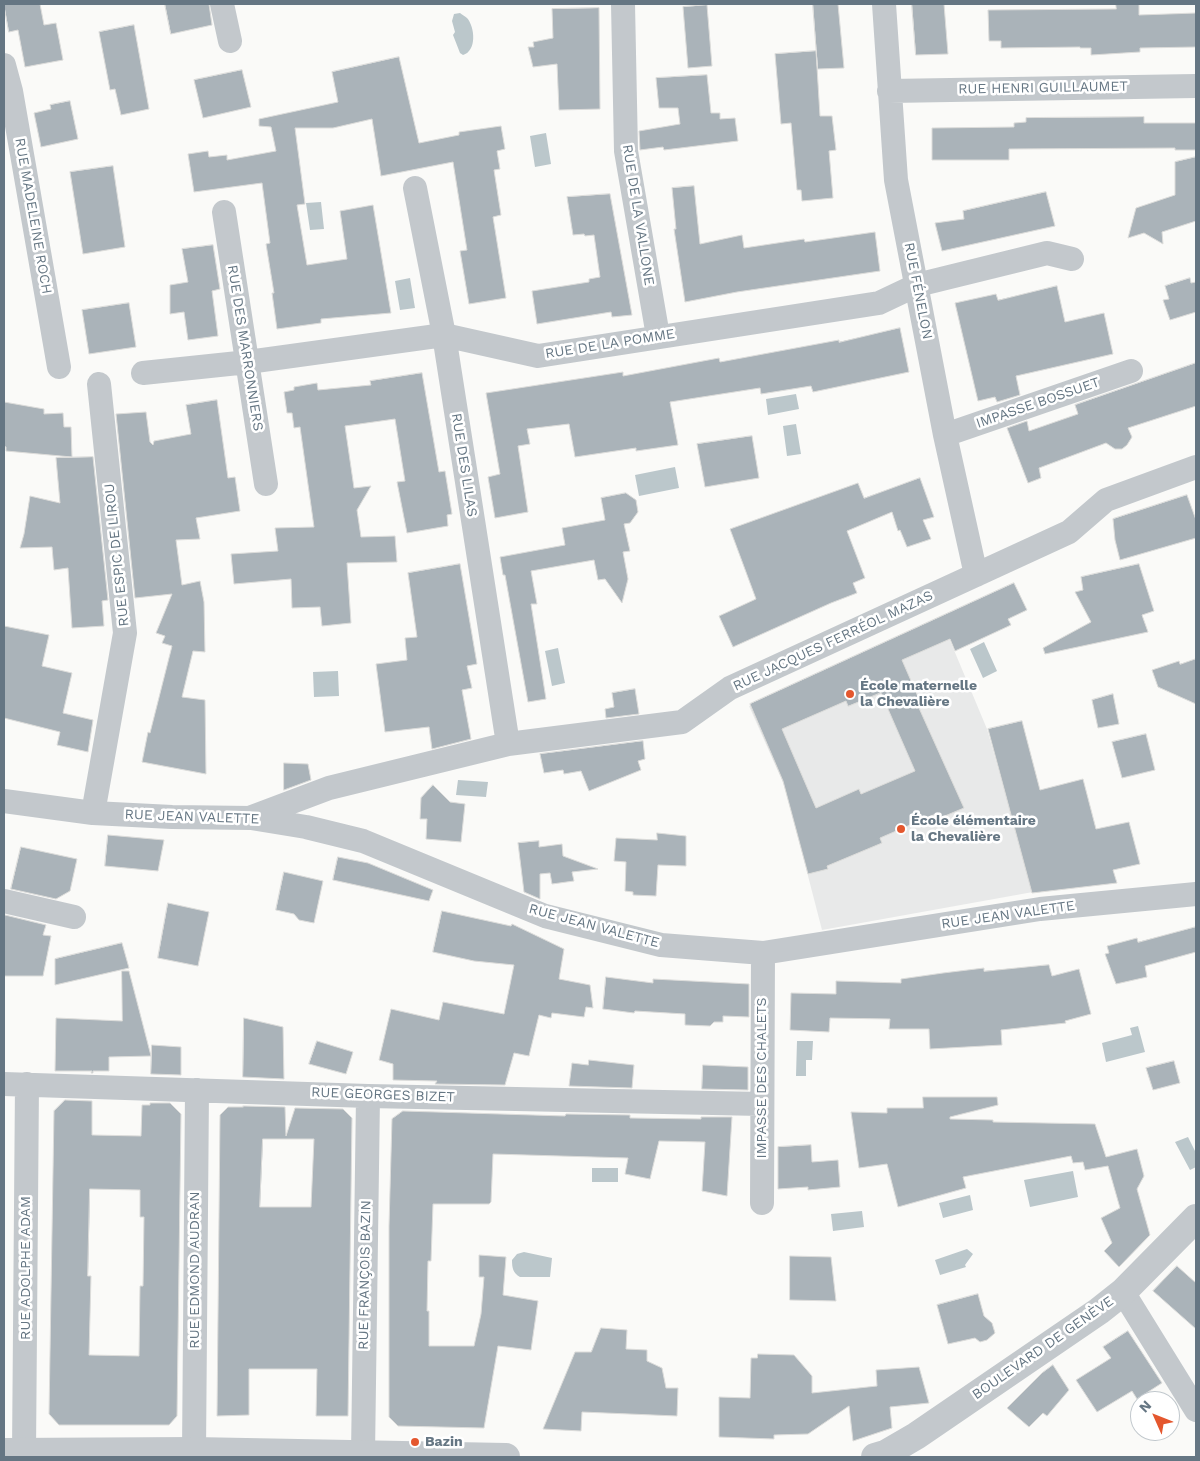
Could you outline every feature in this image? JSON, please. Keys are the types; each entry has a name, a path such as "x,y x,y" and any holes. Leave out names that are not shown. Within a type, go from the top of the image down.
{"street":[{"path":"222,4 230,41"},
{"name":"RUE DE LA VALLONE","path":"623,4 626,151 658,336"},
{"name":"RUE FÉNELON","path":"884,4 896,180 945,435 976,575"},
{"name":"RUE MADELEINE ROCH","path":"4,65 11,91 59,367"},
{"name":"RUE HENRI GUILLAUMET","path":"889,91 1196,86"},
{"name":"RUE DES LILAS","path":"415,188 444,335 508,744"},
{"name":"RUE DES MARRONNIERS","path":"224,212 266,484"},
{"name":"RUE DE LA POMME","path":"143,373 248,362 444,335 538,356 879,303 917,285 1046,253 1072,259"},
{"name":"IMPASSE BOSSUET","path":"945,435 1131,371"},
{"name":"RUE ESPIC DE LIROU","path":"93,813 125,633 98,384"},
{"name":"RUE JACQUES FERRÉOL MAZAS","path":"251,818 329,788 508,744 682,722 730,688 1068,532 1106,500 1196,467"},
{"name":"RUE JEAN VALETTE","path":"4,801 93,813 251,818 306,827 363,841 545,916 660,945 762,953 1040,909 1196,894"},
{"path":"4,901 74,917"},
{"name":"IMPASSE DES CHALETS","path":"762,953 762,1204"},
{"name":"RUE GEORGES BIZET","path":"4,1084 368,1096 762,1104"},
{"name":"RUE ADOLPHE ADAM","path":"14,1452 27,1084"},
{"name":"RUE EDMOND AUDRAN","path":"194,1451 196,1090"},
{"name":"RUE FRANÇOIS BAZIN","path":"363,1454 368,1096"},
{"name":"BOULEVARD DE GENÈVE","path":"875,1457 885,1454 916,1436 1123,1292 1196,1218"},
{"path":"1123,1292 1196,1410"},
{"path":"14,1452 194,1451 506,1457"}],"shaded area":[{"path":"460,13 470,22 473,33 471,49 463,55 460,53 453,35 455,32 452,21 454,14"},
{"path":"546,133 551,164 535,167 530,136"},
{"path":"321,202 324,229 310,230 306,203"},
{"path":"410,278 415,308 400,310 395,281"},
{"path":"796,394 799,409 768,415 766,399"},
{"path":"796,424 801,454 787,456 783,426"},
{"path":"675,467 679,488 639,496 635,475"},
{"path":"941,619 987,729 1033,892 822,930 785,787 749,706"},
{"path":"984,642 997,671 983,678 970,649"},
{"path":"558,648 565,683 552,686 545,651"},
{"path":"338,671 339,696 314,697 313,672"},
{"path":"458,780 488,782 486,797 456,795"},
{"path":"1138,1026 1145,1052 1106,1062 1102,1043 1132,1035 1130,1028"},
{"path":"797,1041 813,1041 812,1060 806,1060 806,1076 796,1076"},
{"path":"1188,1137 1196,1153 1196,1167 1190,1170 1175,1142"},
{"path":"592,1168 618,1168 618,1182 592,1182"},
{"path":"1073,1171 1078,1197 1030,1207 1024,1180"},
{"path":"970,1195 973,1210 943,1218 939,1203"},
{"path":"862,1211 864,1227 833,1231 831,1214"},
{"path":"967,1249 973,1254 965,1265 966,1267 940,1275 935,1260"},
{"path":"524,1252 552,1258 550,1277 520,1277 516,1274 512,1260 517,1254"}],"building":[{"path":"4,4 40,4 44,25 56,23 63,60 25,67 18,30 9,32"},
{"path":"165,4 209,4 212,25 171,34"},
{"path":"813,4 838,4 844,68 818,69"},
{"path":"912,4 944,4 948,54 916,55"},
{"path":"1116,4 1139,4 1139,15 1196,13 1196,47 1140,48 1140,52 1091,55 1091,48 1001,48 1001,41 989,41 988,10 1116,9"},
{"path":"707,5 712,66 688,68 683,7"},
{"path":"599,8 600,109 559,110 557,64 533,67 528,47 534,47 533,42 553,38 552,9"},
{"path":"134,25 149,109 121,115 115,89 110,90 99,32"},
{"path":"816,51 820,116 832,116 836,150 829,151 833,198 802,201 801,190 797,190 791,123 781,124 775,54"},
{"path":"399,57 419,143 459,135 459,132 501,126 505,149 497,151 500,169 494,170 501,215 493,217 506,298 469,304 460,251 467,250 453,162 381,176 372,119 333,128 295,128 305,204 297,205 307,265 347,259 340,211 373,205 391,313 321,319 321,323 277,329 272,293 274,293 266,244 270,243 262,183 194,192 188,154 208,151 209,157 227,155 227,160 276,151 271,127 259,126 259,119 338,102 332,72"},
{"path":"242,70 251,107 203,118 194,80"},
{"path":"707,75 711,113 720,113 720,119 735,118 738,141 664,150 663,147 640,150 639,131 680,124 678,108 659,108 656,78"},
{"path":"70,101 78,139 41,147 34,113 51,109 50,105"},
{"path":"1144,117 1144,123 1196,123 1196,150 1175,150 1175,148 1009,149 1009,160 932,160 932,128 1014,127 1014,123 1026,122 1026,118"},
{"path":"1196,157 1196,221 1162,232 1163,244 1144,233 1128,238 1136,208 1175,195 1175,162"},
{"path":"113,166 125,247 83,254 70,172"},
{"path":"694,186 700,244 742,235 744,248 804,239 805,242 875,232 880,271 737,292 685,302 674,229 676,229 672,188"},
{"path":"1046,192 1055,226 942,251 935,223 964,219 963,211"},
{"path":"610,194 632,315 612,317 611,312 537,324 532,291 589,282 589,279 600,277 594,235 573,235 567,197"},
{"path":"213,245 220,289 212,291 218,336 188,340 184,312 170,314 170,285 188,282 182,249"},
{"path":"1190,278 1191,283 1196,282 1196,312 1170,320 1163,300 1169,299 1165,286"},
{"path":"1057,286 1065,322 1104,313 1113,354 1016,376 1020,395 997,402 995,397 978,401 955,303 996,294 998,300"},
{"path":"129,303 136,347 89,354 82,310"},
{"path":"900,328 909,372 813,392 811,386 761,394 760,388 670,402 678,445 636,451 636,448 575,457 569,424 527,429 530,444 518,446 528,512 495,518 488,477 500,474 486,393 623,372 623,376 719,358 720,362 839,340 839,342"},
{"path":"1196,363 1196,406 1128,428 1132,437 1122,449 1115,449 1106,443 1039,468 1041,478 1028,483 1007,428 1027,421 1029,431 1078,414 1075,405"},
{"path":"422,373 439,472 445,471 452,514 447,515 448,526 407,533 397,482 405,481 395,419 345,426 354,488 371,486 357,510 361,537 395,536 397,562 347,563 351,623 322,626 320,607 292,608 291,579 234,584 231,554 278,551 275,528 314,527 300,427 294,428 292,413 287,413 284,392 294,390 294,387 317,383 318,390 371,385 370,381"},
{"path":"217,400 228,478 235,477 240,511 196,518 200,539 176,540 182,585 200,581 204,602 205,652 193,651 182,697 205,700 206,774 142,762 148,732 150,733 172,646 162,643 165,636 156,633 172,594 135,598 116,414 146,412 150,442 153,445 154,441 191,434 186,405"},
{"path":"4,402 44,409 44,414 63,413 64,427 71,427 72,457 6,451 4,446"},
{"path":"752,436 759,478 705,487 697,444"},
{"path":"93,457 108,600 102,601 104,626 72,628 68,568 54,570 52,547 20,548 30,496 60,503 56,458"},
{"path":"920,478 934,517 923,520 931,539 907,547 900,530 898,531 892,512 847,531 865,578 853,583 857,593 733,647 719,616 756,599 730,529 858,483 864,498"},
{"path":"626,493 636,500 638,512 630,523 624,524 630,551 623,552 628,579 622,603 605,579 598,580 594,560 531,571 537,604 531,604 546,699 528,702 500,557 565,545 562,528 605,520 601,498"},
{"path":"1187,495 1196,520 1196,538 1120,560 1115,540 1113,519"},
{"path":"460,564 477,664 467,666 472,688 462,690 471,739 432,749 429,727 385,732 376,664 407,660 405,638 417,637 408,573"},
{"path":"1139,564 1154,611 1142,615 1148,632 1045,654 1043,648 1091,622 1075,592 1083,590 1081,577"},
{"path":"1014,583 1027,610 1008,619 1011,625 955,651 950,639 902,660 922,706 919,708 964,808 940,818 938,813 880,838 882,843 827,866 828,869 808,874 783,781 750,704","holes":["881,693 915,771 861,794 859,789 816,808 782,729 846,701 848,706"]},
{"path":"4,626 49,635 42,666 72,673 63,713 93,720 88,752 57,745 60,732 4,718"},
{"path":"1196,659 1196,704 1158,687 1152,670 1179,661 1180,664"},
{"path":"635,689 639,714 606,718 605,709 614,707 612,693"},
{"path":"1113,694 1119,724 1098,728 1092,700"},
{"path":"1022,721 1040,790 1083,779 1096,829 1129,822 1140,864 1113,870 1117,883 1032,893 988,729"},
{"path":"1146,734 1155,770 1122,778 1112,742"},
{"path":"643,741 645,759 638,761 641,770 589,791 581,771 564,774 563,770 544,773 540,754"},
{"path":"284,763 308,764 311,780 284,790"},
{"path":"433,785 450,802 465,804 461,842 426,839 427,819 420,819 421,798"},
{"path":"657,833 686,836 686,866 658,865 656,896 633,895 633,892 625,891 626,862 614,861 616,838 657,840"},
{"path":"108,835 164,840 158,871 105,866"},
{"path":"539,841 539,847 562,844 563,856 598,869 572,872 574,881 552,884 550,873 540,874 540,899 524,892 518,843"},
{"path":"21,847 77,859 70,891 56,899 11,889"},
{"path":"338,857 368,863 433,890 429,901 333,880"},
{"path":"284,872 323,881 314,923 299,920 294,914 276,910"},
{"path":"168,903 209,912 198,966 158,958"},
{"path":"442,911 511,926 512,924 564,949 559,979 590,985 593,1008 586,1007 584,1017 552,1013 551,1018 539,1015 529,1056 514,1053 505,1085 435,1084 437,1081 393,1080 393,1064 379,1060 391,1009 439,1020 443,1002 504,1014 514,965 474,961 433,952"},
{"path":"5,915 46,925 43,935 51,936 43,976 4,976"},
{"path":"1196,927 1196,952 1145,966 1147,977 1116,984 1105,954 1109,953 1107,946 1137,938 1138,942"},
{"path":"122,943 129,968 55,985 55,959"},
{"path":"1049,965 1052,976 1079,969 1091,1014 1065,1021 1066,1023 1001,1030 1002,1045 930,1049 929,1029 889,1029 890,1019 830,1018 829,1032 790,1030 791,993 836,994 836,981 901,983 901,979 984,968 984,971"},
{"path":"122,971 129,971 151,1056 109,1057 109,1071 93,1071 91,1073 92,1071 55,1071 56,1018 122,1021"},
{"path":"606,977 653,983 653,979 749,984 749,1017 723,1016 723,1022 714,1022 710,1026 685,1025 685,1014 635,1011 634,1013 603,1009"},
{"path":"244,1018 283,1027 284,1079 243,1077"},
{"path":"317,1041 353,1052 346,1074 309,1064"},
{"path":"152,1045 181,1047 181,1075 151,1074"},
{"path":"589,1060 634,1065 632,1088 569,1086 572,1063 588,1065"},
{"path":"1174,1061 1180,1083 1153,1090 1146,1068"},
{"path":"703,1065 748,1067 748,1090 702,1089"},
{"path":"923,1097 997,1097 998,1105 950,1117 950,1119 993,1120 993,1122 1095,1124 1106,1157 1137,1149 1144,1176 1137,1189 1150,1235 1119,1267 1104,1251 1112,1243 1101,1218 1120,1208 1108,1166 1085,1170 1083,1162 1073,1163 1071,1156 963,1177 966,1188 898,1207 887,1164 859,1168 851,1112 887,1113 887,1108 923,1108"},
{"path":"65,1100 92,1101 92,1135 141,1136 142,1105 150,1105 150,1103 170,1103 181,1114 177,1416 169,1425 59,1425 49,1414 54,1111","holes":["90,1189 140,1190 140,1217 144,1217 143,1286 140,1286 139,1356 89,1355 91,1276 88,1276"]},
{"path":"228,1107 285,1107 286,1136 295,1108 343,1109 352,1118 348,1416 316,1416 317,1369 249,1369 249,1415 217,1416 220,1115","holes":["263,1139 314,1139 311,1207 260,1207"]},
{"path":"403,1111 565,1116 566,1114 630,1115 630,1118 701,1119 701,1117 732,1117 727,1196 702,1191 705,1142 659,1141 650,1179 625,1174 628,1158 493,1154 491,1202 489,1204 433,1204 431,1261 428,1261 427,1311 429,1311 429,1346 474,1346 481,1314 484,1277 479,1277 479,1255 506,1257 503,1295 538,1301 531,1350 498,1346 484,1428 398,1426 389,1417 389,1226 392,1119"},
{"path":"811,1145 812,1162 838,1160 840,1187 808,1190 808,1187 778,1189 778,1147"},
{"path":"790,1256 831,1257 836,1301 790,1300"},
{"path":"1177,1266 1196,1283 1196,1329 1153,1291"},
{"path":"978,1294 984,1316 992,1323 995,1333 987,1340 980,1342 975,1338 948,1344 937,1305"},
{"path":"601,1328 627,1330 626,1349 647,1350 647,1361 662,1368 666,1388 678,1388 677,1416 582,1412 581,1431 543,1429 575,1352 591,1352"},
{"path":"1128,1331 1162,1383 1150,1391 1130,1391 1097,1412 1076,1380 1111,1358 1103,1347"},
{"path":"758,1354 794,1355 812,1376 812,1393 877,1386 876,1370 919,1367 929,1403 890,1407 892,1428 853,1441 849,1406 808,1434 774,1435 774,1439 719,1437 719,1397 750,1398 751,1358 757,1358"},
{"path":"1053,1365 1069,1390 1047,1416 1043,1413 1029,1427 1007,1408 1042,1373"}],"place":[{"name":"École maternelle la Chevalière","path":"850,694"},
{"name":"École élémentaire la Chevalière","path":"901,829"},
{"name":"Bazin","path":"415,1442"}]}
